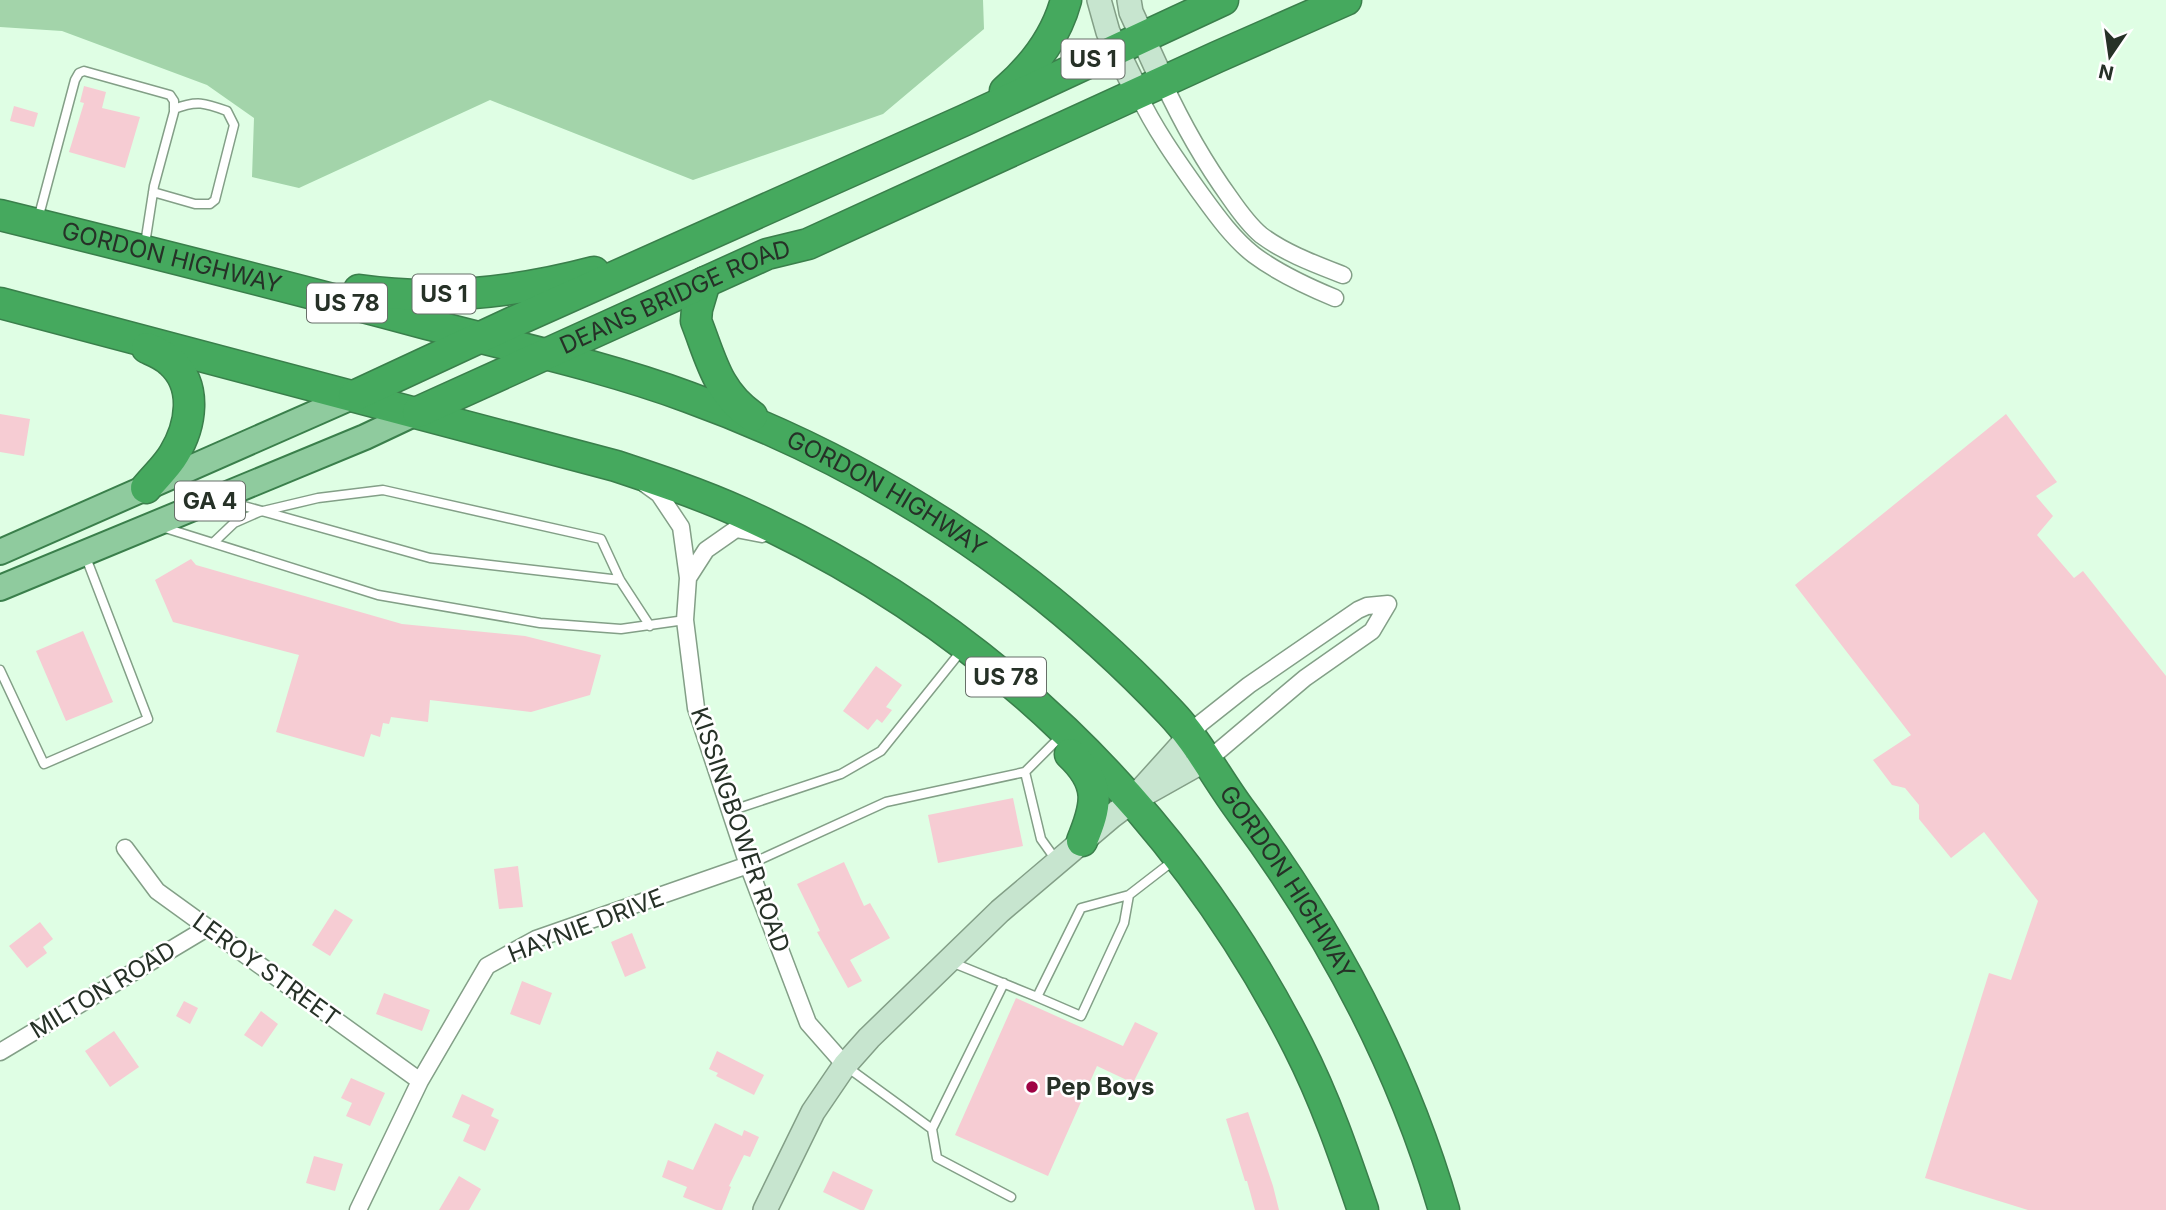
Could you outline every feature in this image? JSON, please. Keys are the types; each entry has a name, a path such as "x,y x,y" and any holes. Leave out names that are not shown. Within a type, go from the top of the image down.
{"highway":[{"path":"972,116 1029,69 1052,36 1066,0"},
{"name":"DEANS BRIDGE ROAD","path":"354,396 1223,0"},
{"name":"DEANS BRIDGE ROAD","path":"418,412 767,254 808,244 1346,0"},
{"name":"GORDON HIGHWAY","path":"0,215 480,338 685,396 776,432 845,466 949,527 1028,583 1078,623 1175,717 1294,886 1331,945 1361,1001 1403,1092 1444,1210"},
{"name":"US 1","path":"213,268 394,295 436,294 531,285 672,252"},
{"path":"705,282 696,321 723,388 738,406 776,432"},
{"path":"0,303 418,412"},
{"path":"112,331 164,355 174,364 189,392 189,422 185,434 173,456 146,488"},
{"name":"US 78","path":"418,412 616,466 709,499 799,540 913,607 1018,686 1066,730 1132,801 1178,857 1233,933 1299,1048 1338,1138 1363,1210"},
{"path":"966,645 1029,715 1080,764 1094,799 1094,812 1082,841"}],"main road":[{"name":"DEANS BRIDGE ROAD","path":"0,552 354,396"},
{"name":"DEANS BRIDGE ROAD","path":"0,588 418,412"}],"street":[{"path":"1099,0 1101,15 1115,49 1178,114 1222,188 1259,234 1282,248 1343,275"},
{"path":"1129,0 1142,37 1150,88 1147,113 1173,155 1233,234 1252,253 1276,270 1335,298"},
{"name":"KISSINGBOWER ROAD","path":"616,466 659,494 681,527 688,578 685,620 696,708 748,865 808,1023 845,1065"},
{"name":"KISSINGBOWER ROAD","path":"688,578 706,550 736,529 799,540"},
{"path":"765,1210 813,1112 845,1065 869,1038 1000,911 1197,748 1201,723 1248,685 1358,610 1367,606 1388,604 1372,631 1305,678 1215,754 1197,748"},
{"name":"LEROY STREET","path":"125,848 157,891 419,1081"},
{"name":"HAYNIE DRIVE","path":"358,1210 419,1081 487,966 536,939 748,865"},
{"name":"MILTON ROAD","path":"0,1052 207,928"}],"lane":[{"path":"37,224 75,80 79,73 84,71 170,95 174,101 153,191 144,251"},
{"path":"153,191 195,204 210,204 215,200 234,125 227,111 212,105 195,101 174,109"},
{"path":"213,543 234,523 258,512 318,498 383,490 601,539 620,580 650,626"},
{"path":"217,498 258,512 430,558 620,580"},
{"path":"153,524 378,596 540,624 621,629 685,620"},
{"path":"0,670 44,764 148,719 84,553"},
{"path":"730,811 841,774 881,751 966,645"},
{"path":"748,865 886,802 1025,772 1056,741"},
{"path":"1025,772 1041,839 1057,862"},
{"path":"1037,997 1081,908 1129,895 1178,857"},
{"path":"949,961 1081,1016 1124,923 1129,895"},
{"path":"1004,983 932,1129 937,1158 1011,1197"},
{"path":"845,1065 932,1129"}],"green space":[{"path":"0,0 983,0 984,29 883,114 693,180 490,100 299,188 252,177 254,118 207,85 62,31 0,27"}],"building":[{"path":"84,86 106,92 102,108 140,117 125,168 69,152 84,103 80,102"},
{"path":"14,106 38,113 34,127 10,121"},
{"path":"0,414 30,419 24,456 0,452"},
{"path":"2006,414 2057,482 2036,496 2053,516 2037,535 2074,578 2083,571 2166,676 2166,1210 2028,1210 1925,1178 1989,973 2011,980 2038,901 1984,832 1951,858 1919,819 1919,805 1905,788 1892,785 1873,760 1911,735 1795,585"},
{"path":"191,559 196,565 402,624 525,636 601,655 590,695 531,712 430,700 428,722 391,717 389,724 383,723 380,737 371,734 364,757 276,732 299,655 173,622 155,580"},
{"path":"83,631 113,702 66,721 36,651"},
{"path":"876,666 902,685 886,707 892,710 882,723 877,719 868,730 843,711"},
{"path":"1013,798 1023,846 938,863 928,815"},
{"path":"844,862 864,906 870,903 890,938 850,960 862,981 848,988 817,932 820,931 797,884"},
{"path":"518,866 523,907 499,909 494,869"},
{"path":"335,909 353,920 330,956 312,945"},
{"path":"40,922 53,939 43,947 47,953 27,968 9,946"},
{"path":"632,933 646,968 625,977 611,942"},
{"path":"522,981 552,993 540,1025 510,1014"},
{"path":"384,993 430,1010 422,1031 376,1014"},
{"name":"Pep Boys","path":"1016,998 1123,1046 1135,1022 1158,1033 1133,1083 1097,1066 1048,1176 955,1135"},
{"path":"184,1001 198,1008 190,1024 176,1016"},
{"path":"261,1011 278,1024 262,1047 244,1035"},
{"path":"114,1031 139,1067 110,1087 85,1051"},
{"path":"717,1051 764,1075 754,1095 716,1076 718,1073 709,1069"},
{"path":"351,1078 385,1093 370,1126 346,1116 352,1103 341,1098"},
{"path":"462,1094 494,1109 491,1116 499,1120 485,1151 463,1141 470,1125 452,1117"},
{"path":"1248,1112 1279,1210 1255,1210 1245,1181 1226,1119"},
{"path":"715,1123 742,1136 744,1130 759,1137 750,1157 744,1155 729,1186 731,1187 722,1210 683,1197 687,1187 662,1177 668,1160 693,1170"},
{"path":"314,1156 343,1164 335,1191 306,1183"},
{"path":"833,1171 873,1190 864,1210 823,1192"},
{"path":"459,1176 481,1189 469,1210 439,1210"}],"place":[{"name":"Pep Boys","path":"1032,1087"}]}
